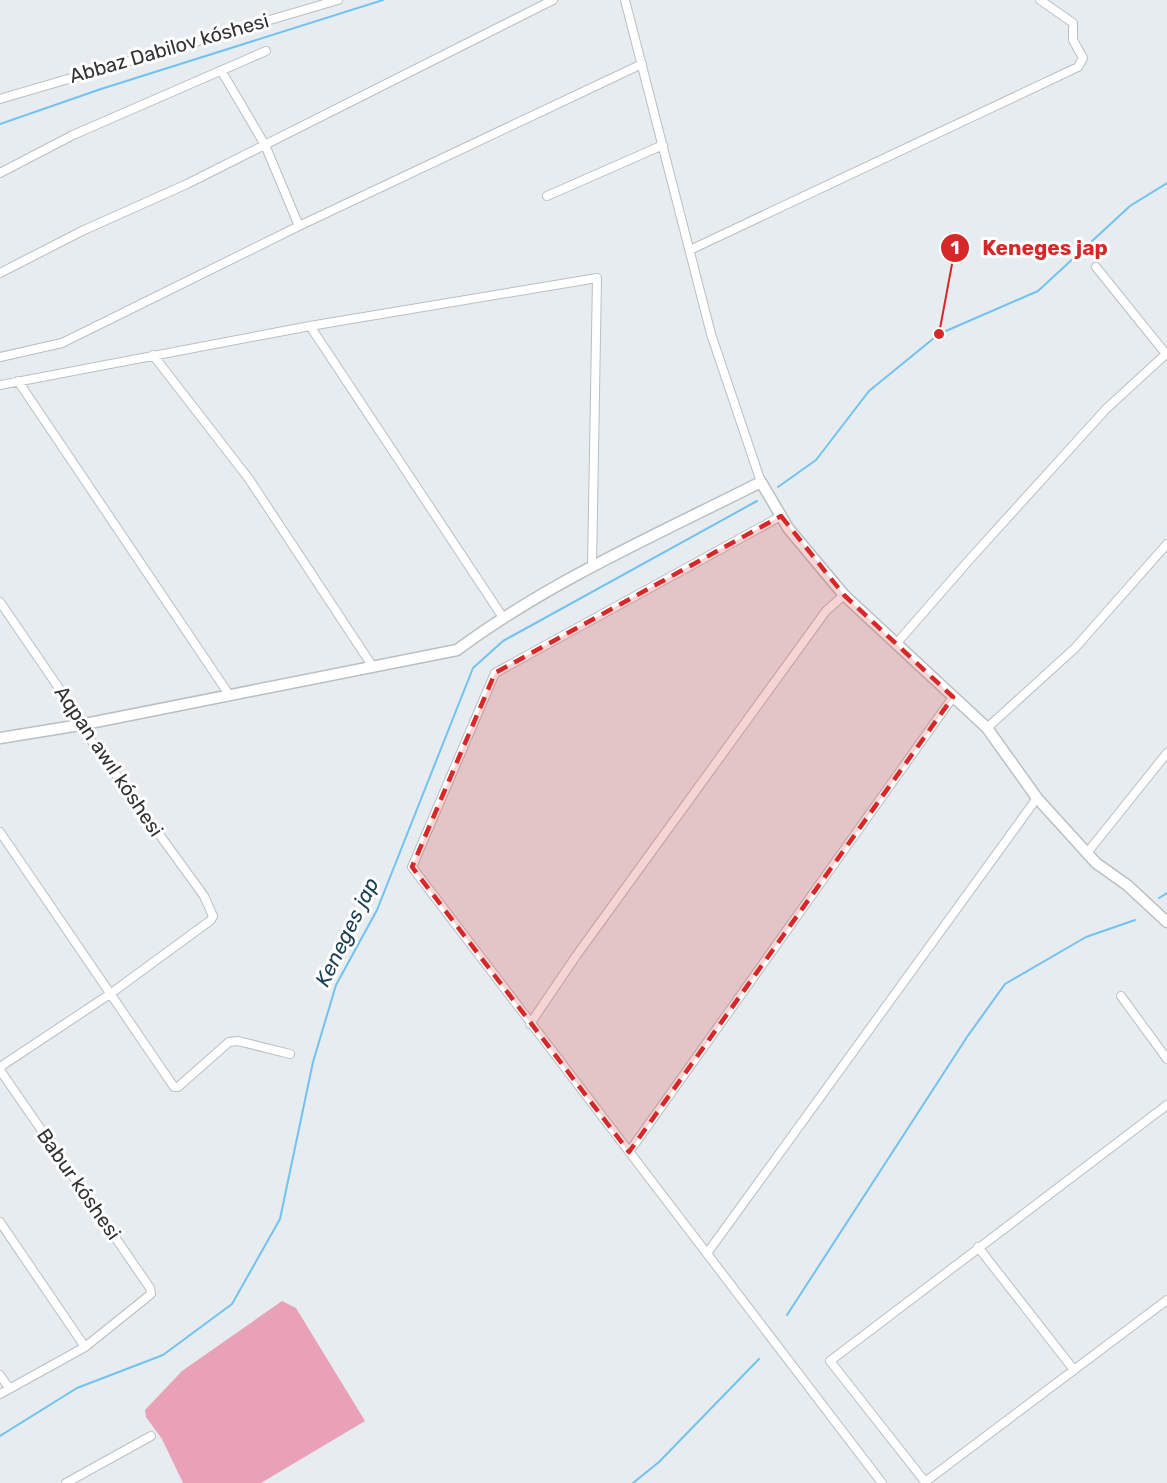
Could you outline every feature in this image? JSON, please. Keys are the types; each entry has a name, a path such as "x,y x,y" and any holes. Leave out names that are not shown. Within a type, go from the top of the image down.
{"street":[{"name":"Abbaz Dabilov kóshesi","path":"0,99 338,0"},
{"path":"0,273 82,231 187,184 553,0"},
{"path":"625,0 711,334 761,482 781,516 844,595 987,729 1037,798 1087,853 1167,922"},
{"path":"690,250 1078,67 1083,58 1073,40 1073,23 1040,0"},
{"path":"0,173 73,135 266,51"},
{"path":"0,357 63,343 299,226 642,64"},
{"path":"222,72 265,145 299,226"},
{"path":"547,196 663,145"},
{"path":"896,644 1106,409 1167,354 1096,267"},
{"path":"0,385 153,354 597,278 592,567"},
{"path":"310,326 502,616"},
{"path":"153,354 249,479 373,667"},
{"path":"18,381 230,696"},
{"path":"0,738 80,725 457,650 502,616 592,567 761,482"},
{"path":"781,516 495,673 412,867 882,1483"},
{"path":"987,729 1075,648 1167,544"},
{"path":"530,1024 576,956 826,611 844,595"},
{"name":"Aqpan awıl kóshesi","path":"0,603 65,697 80,725 204,896 212,912 211,920 110,994"},
{"path":"629,1152 953,698"},
{"path":"1087,853 1167,753"},
{"path":"708,1252 1037,798"},
{"path":"0,832 171,1083 178,1087 229,1042 238,1041 290,1054"},
{"path":"0,1068 110,994"},
{"path":"1121,996 1167,1059"},
{"name":"Babur kóshesi","path":"0,1068 150,1288 151,1294 147,1299 85,1347"},
{"path":"1167,1105 830,1361 926,1482 1167,1300"},
{"path":"0,1222 85,1347 0,1394"},
{"path":"978,1247 1074,1370"},
{"path":"0,1375 9,1388"},
{"path":"66,1483 151,1436"}],"highlighted area":[{"path":"781,516 844,595 953,697 629,1152 412,867 495,673"}],"shaded area":[{"path":"282,1301 296,1308 365,1421 261,1483 183,1483 162,1439 146,1417 145,1410 182,1371"}],"waterway":[{"path":"0,124 101,89 383,0"},
{"name":"Keneges jap","path":"778,487 816,460 869,391 939,334 1038,291 1130,206 1167,183"},
{"name":"Keneges jap","path":"0,1436 77,1388 163,1355 232,1304 280,1219 313,1062 336,985 377,910 473,668 503,641 757,501"},
{"path":"1159,898 1167,893"},
{"path":"787,1315 967,1037 1005,984 1086,937 1135,920"},
{"path":"633,1483 659,1462 759,1359"}],"place":[{"name":"Keneges jap","path":"939,334"}]}
